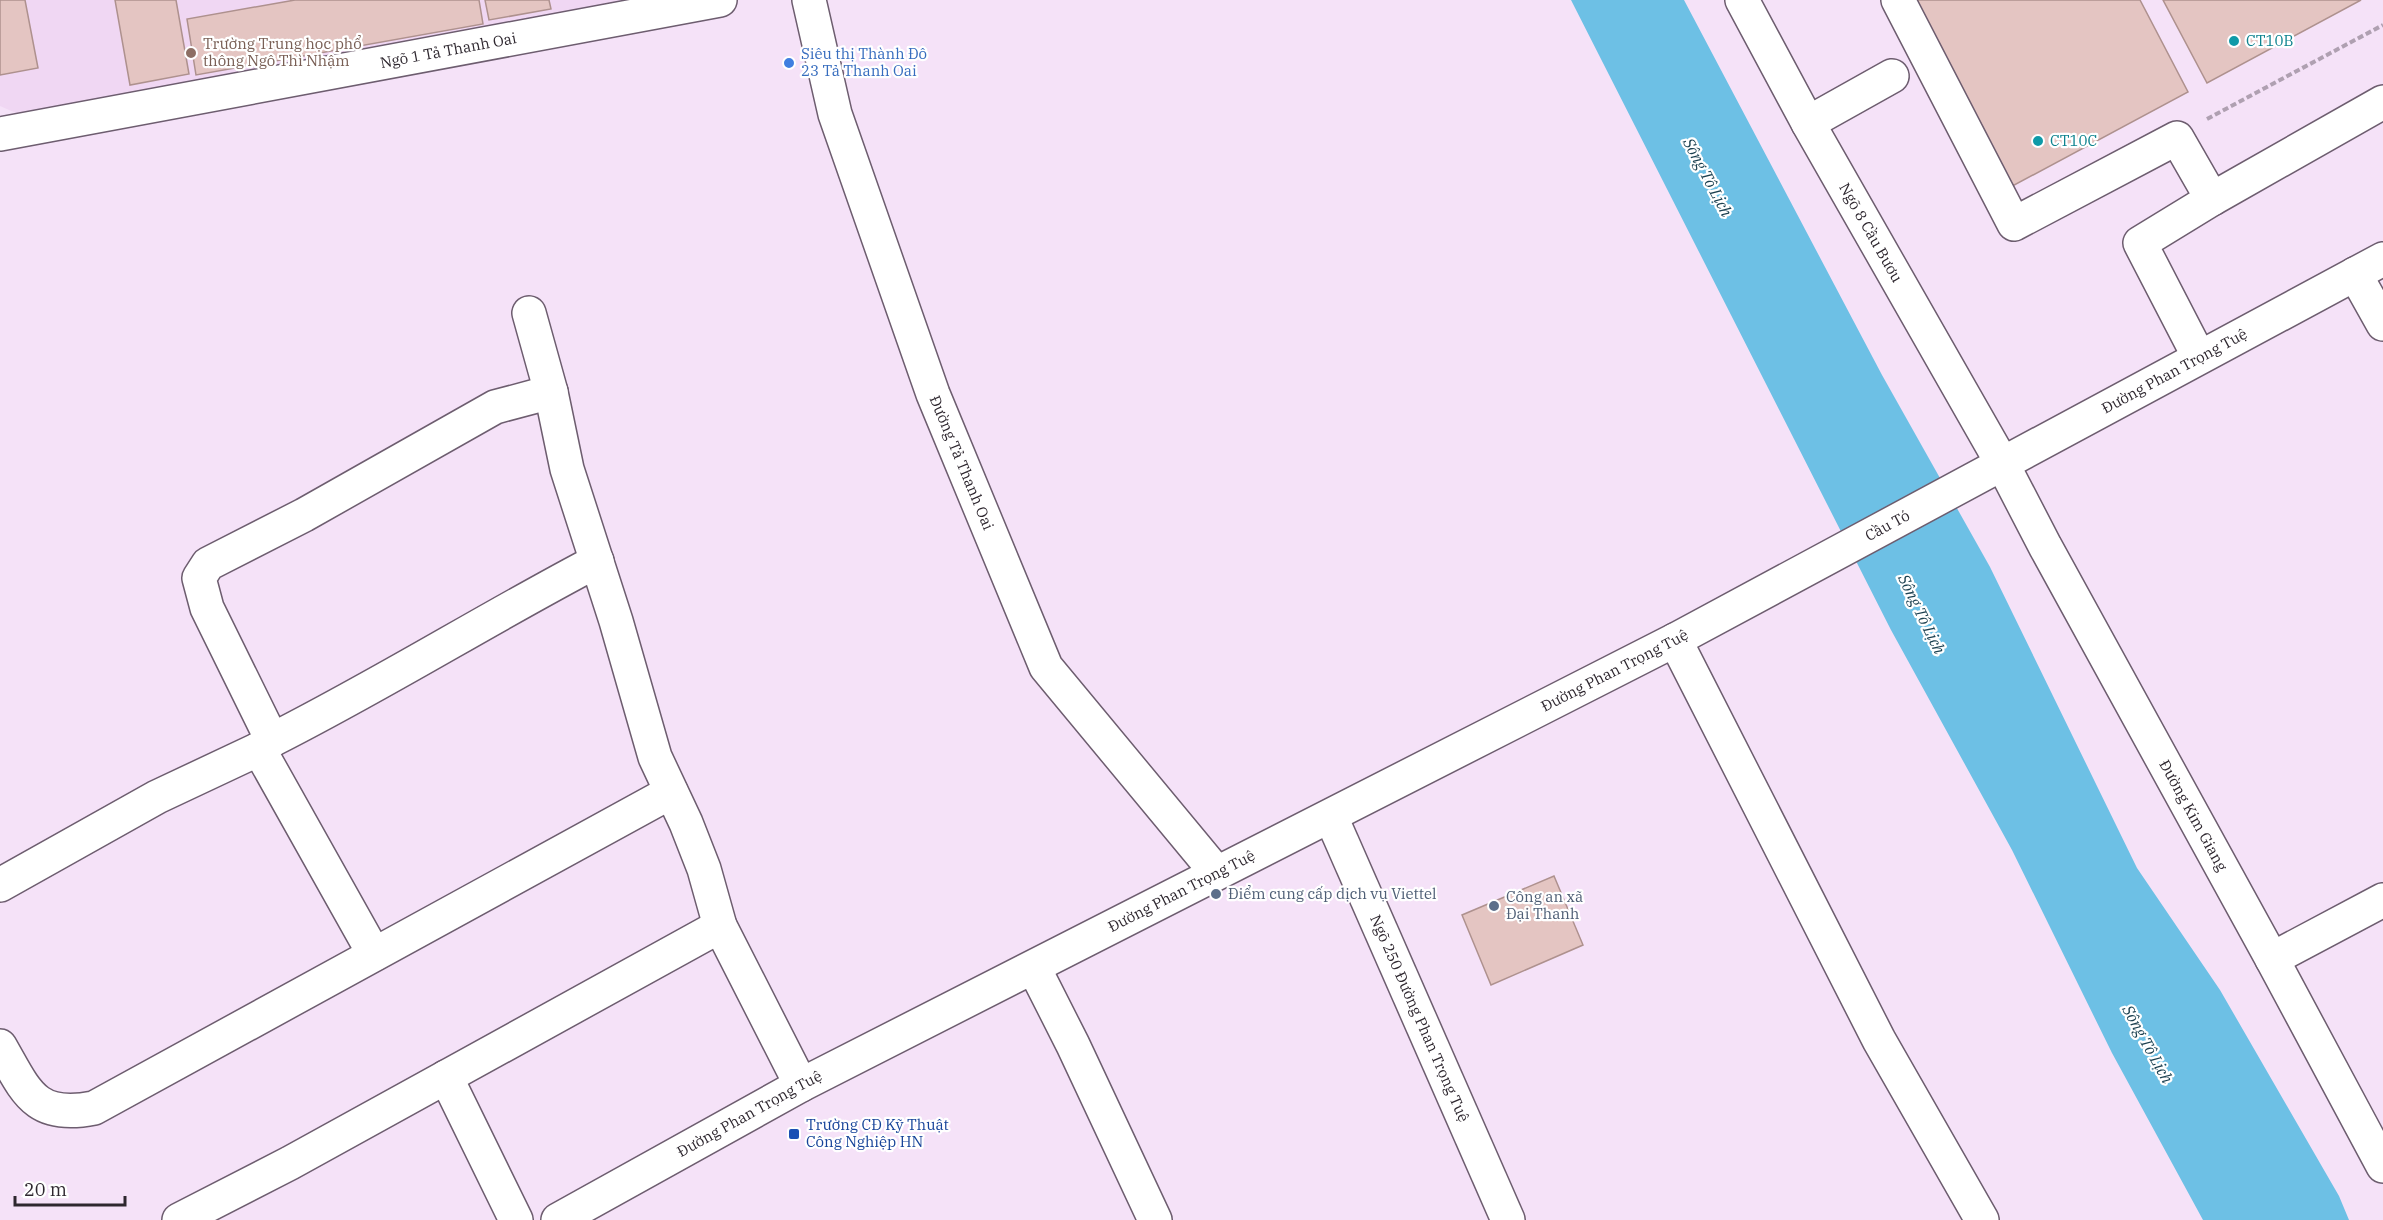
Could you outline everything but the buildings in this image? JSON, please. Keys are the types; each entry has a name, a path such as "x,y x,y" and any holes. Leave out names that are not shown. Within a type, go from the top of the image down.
{"main road":[{"name":"Ngõ 1 Tả Thanh Oai","path":"0,135 720,0"},
{"name":"Đường Tả Thanh Oai","path":"809,0 834,114 933,394 1046,667 1216,872"},
{"name":"Ngõ 8 Cầu Bươu","path":"1742,0 1808,123 2002,463"},
{"path":"1898,0 2014,224 2177,138 2212,199"},
{"path":"1808,123 1892,76"},
{"path":"2199,357 2140,243 2212,199 2383,102"},
{"name":"Đường Phan Trọng Tuệ","path":"1965,483 2383,259"},
{"path":"2355,274 2383,324"},
{"path":"529,313 551,392 567,469 597,561 655,757 704,869 720,926 801,1085"},
{"path":"374,954 265,744 207,608 199,579 208,564 304,514 495,407 551,392"},
{"name":"Đường Kim Giang","path":"2002,463 2383,1166"},
{"name":"Cầu Tó","path":"1808,567 1965,483"},
{"path":"0,885 157,797 265,744 448,646 516,604 597,561"},
{"name":"Đường Phan Trọng Tuệ","path":"558,1220 801,1085 1676,640 1808,567"},
{"path":"1676,640 1879,1040 1982,1220"},
{"path":"0,1046 25,1089 37,1103 75,1112 93,1108 671,792"},
{"name":"Ngõ 250 Đường Phan Trọng Tuệ","path":"1331,817 1508,1220"},
{"path":"2272,959 2383,900"},
{"path":"179,1220 290,1163 720,926"},
{"path":"1034,968 1073,1045 1155,1220"},
{"path":"446,1077 516,1220"}],"shaded area":[{"name":"Trường Trung học phổ thông Ngô Thì Nhậm","path":"0,0 661,0 32,120 0,106"}],"water":[{"name":"Sông Tô Lịch","path":"1571,0 1684,0 1882,375 1990,567 2137,868 2220,990 2339,1196 2349,1220 2203,1220 2112,1053 2012,850 1891,630"}],"place":[{"name":"CT10B","path":"2234,41"},
{"name":"Trường Trung học phổ thông Ngô Thì Nhậm","path":"191,53"},
{"name":"Siêu thị Thành Đô 23 Tả Thanh Oai","path":"789,63"},
{"name":"CT10C","path":"2038,141"},
{"name":"Điểm cung cấp dịch vụ Viettel","path":"1216,894"},
{"name":"Công an xã Đại Thanh","path":"1494,906"},
{"name":"Trường CĐ Kỹ Thuật Công Nghiệp HN","path":"794,1134"}]}
